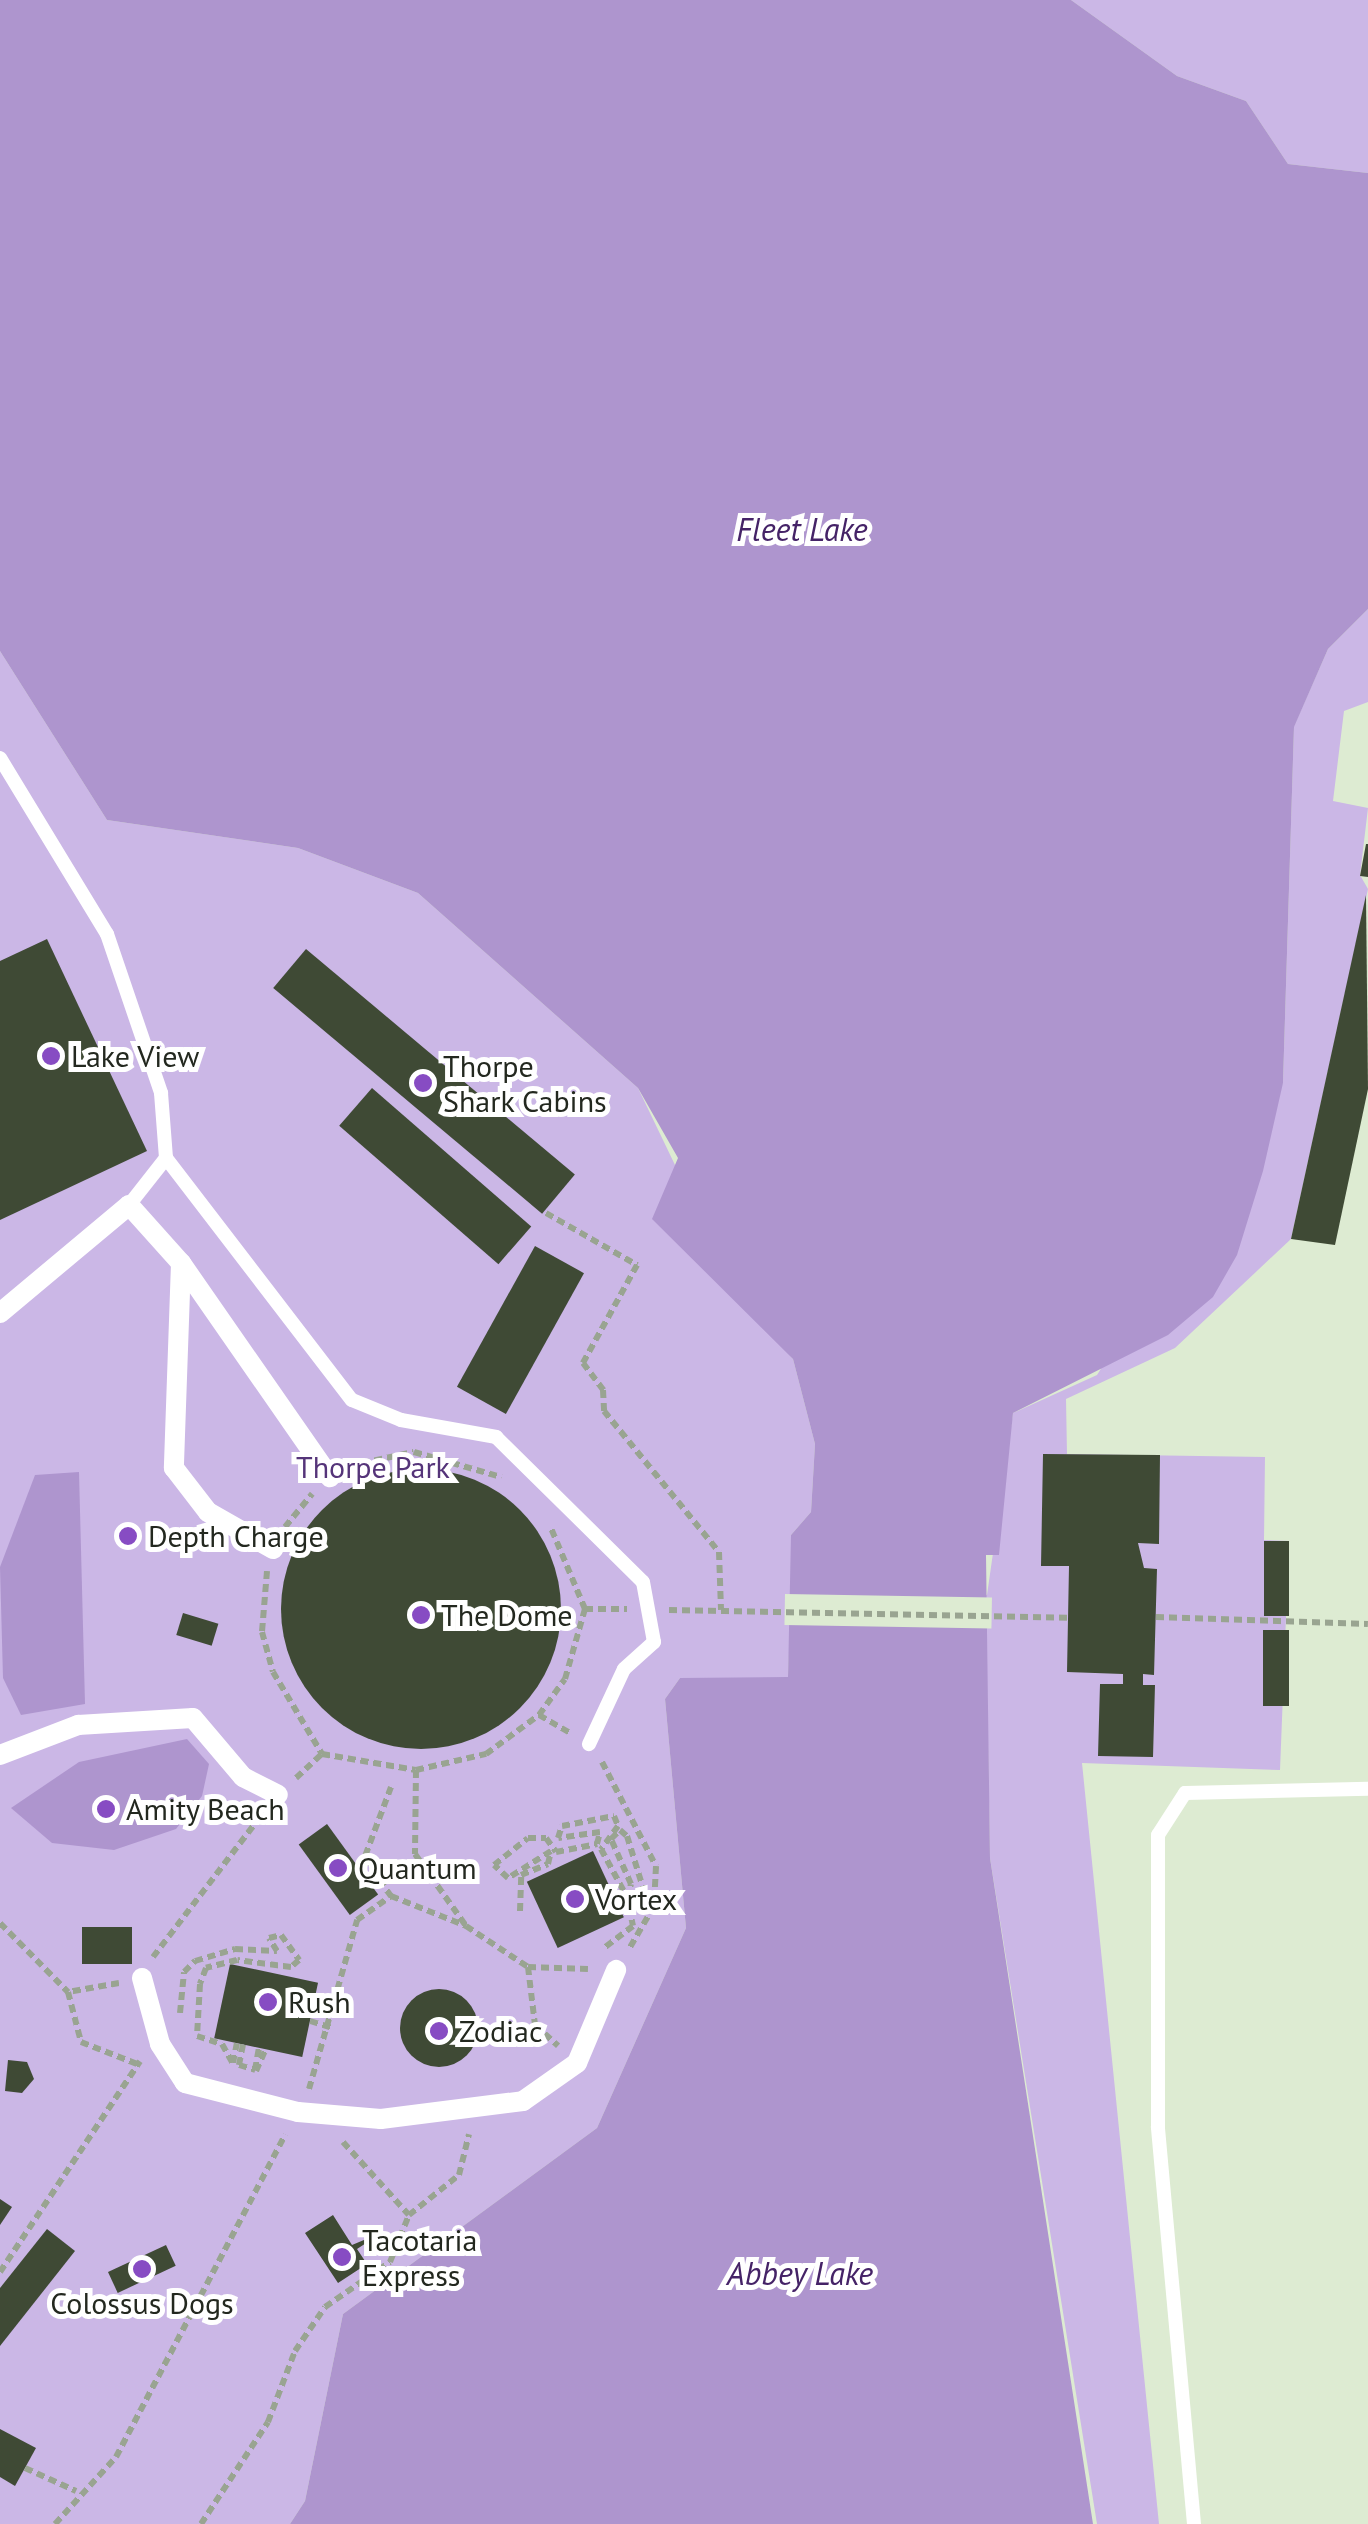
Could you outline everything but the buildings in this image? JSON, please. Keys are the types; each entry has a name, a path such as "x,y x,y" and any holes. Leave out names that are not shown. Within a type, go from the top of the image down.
{"street":[{"path":"0,1313 129,1205 181,1263 330,1477"},
{"path":"181,1263 174,1468 208,1512 273,1549"},
{"path":"0,1755 78,1725 193,1718 243,1776 278,1795"},
{"path":"142,1978 160,2044 185,2083 255,2103 308,2112 474,2113 523,2101 577,2062 616,1970"}],"lane":[{"path":"0,758 107,934 161,1094 166,1158 352,1400 402,1420 496,1437 643,1582 654,1642 624,1669 589,1744"},
{"path":"129,1205 166,1158"},
{"path":"1194,2524 1158,2127 1158,1835 1185,1793 1368,1788"}],"path":[{"path":"546,1213 637,1265 583,1363 615,1422 720,1552 721,1610"},
{"path":"517,1488 489,1470 414,1452 330,1477 291,1514 273,1549 262,1632 273,1672 322,1754 416,1770 486,1754 538,1715 565,1678 584,1609 545,1516"},
{"path":"584,1609 643,1609"},
{"path":"662,1610 1068,1618"},
{"path":"1156,1617 1368,1624"},
{"path":"538,1715 589,1744 627,1798 656,1866 654,1906 616,1970"},
{"path":"68,1992 142,1978 165,1932 278,1795 322,1754"},
{"path":"416,1770 416,1854 466,1926"},
{"path":"391,1787 364,1859 392,1896 466,1926 528,1968 616,1970"},
{"path":"520,1911 521,1874 548,1864 551,1851 508,1878 494,1865 528,1838 546,1838 556,1852 597,1844 600,1832 558,1838 562,1826 614,1816 618,1826 602,1848 628,1899 631,1884 610,1838 620,1830 627,1836 646,1894 629,1906 633,1926 602,1940 616,1970"},
{"path":"55,2524 76,2491 116,2457 308,2112 358,1920 392,1896"},
{"path":"0,1923 68,1992 80,2042 137,2064"},
{"path":"178,2030 184,1972 195,1961 235,1948 277,1952 269,1938 281,1934 299,1960 290,1966 237,1960 206,1968 200,1984 197,2036 222,2044 236,2065 255,2070 263,2048"},
{"path":"528,1968 536,2026 577,2062"},
{"path":"310,2022 332,2028"},
{"path":"236,2065 240,2043"},
{"path":"0,2272 137,2064 160,2044"},
{"path":"218,2068 254,2080 255,2103"},
{"path":"308,2112 409,2215"},
{"path":"202,2524 268,2422 295,2351 324,2307 390,2262 409,2215 459,2175 474,2113"},
{"path":"25,2468 76,2491"}],"green space":[{"path":"1071,0 1368,0 1368,173 1288,164 1246,101 1177,76"},
{"name":"Thorpe Park","path":"1368,609 1368,702 1344,711 1333,801 1368,808 1360,875 1368,889 1291,1239 1175,1348 1066,1399 1067,1454 1265,1457 1264,1540 1289,1541 1280,1770 1082,1763 1159,2524 1097,2524 990,1858 986,1628 790,1626 788,1678 680,1678 665,1699 686,1928 597,2128 343,2314 305,2501 290,2524 0,2524 0,651 107,820 298,848 418,893 638,1088 737,1294 793,1359 815,1444 811,1512 791,1535 791,1554 987,1595 1013,1413 1097,1375 1283,1083 1294,726 1328,649"}],"water":[{"name":"Fleet Lake","path":"0,0 1071,0 1177,76 1246,101 1288,164 1368,173 1368,609 1328,649 1294,727 1283,1083 1263,1171 1237,1255 1213,1297 1168,1335 1013,1413 999,1555 986,1555 990,1858 1093,2524 290,2524 305,2501 343,2314 597,2128 686,1928 665,1699 680,1678 788,1677 791,1535 811,1512 815,1444 793,1359 652,1219 678,1158 638,1088 418,893 298,848 107,820 0,651"},
{"path":"79,1472 85,1704 21,1715 3,1678 0,1567 35,1475"},
{"path":"187,1739 209,1764 202,1796 176,1829 114,1850 52,1843 11,1808 79,1762"}],"pier":[{"path":"785,1594 992,1598 991,1629 784,1625"}],"place":[{"name":"Lake View","path":"51,1056"},
{"name":"Thorpe Shark Cabins","path":"423,1083"},
{"name":"Depth Charge","path":"128,1536"},
{"name":"The Dome","path":"421,1615"},
{"name":"Amity Beach","path":"106,1809"},
{"name":"Quantum","path":"338,1868"},
{"name":"Vortex","path":"575,1899"},
{"name":"Rush","path":"268,2002"},
{"name":"Zodiac","path":"439,2031"},
{"name":"Tacotaria Express","path":"342,2257"},
{"name":"Colossus Dogs","path":"142,2269"}],"water label":[{"name":"Abbey Lake","path":"800,2273"}]}
